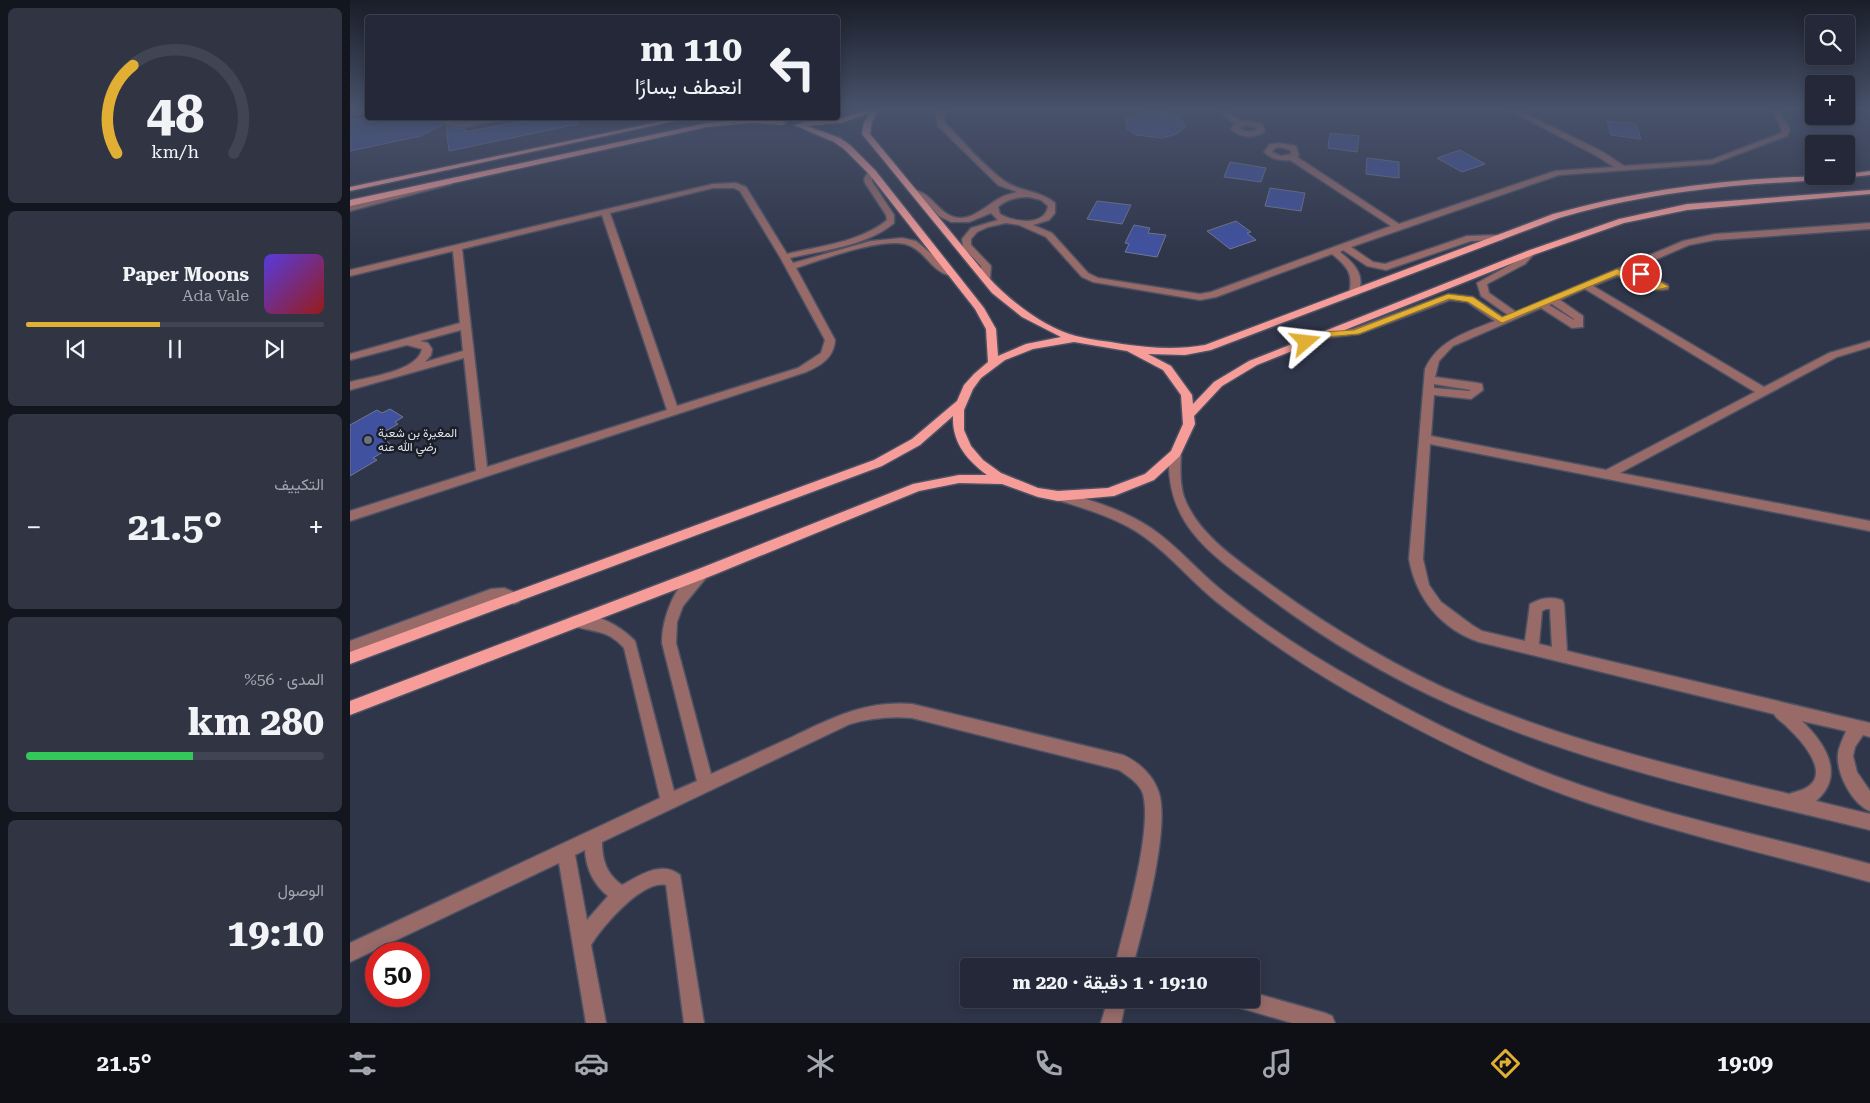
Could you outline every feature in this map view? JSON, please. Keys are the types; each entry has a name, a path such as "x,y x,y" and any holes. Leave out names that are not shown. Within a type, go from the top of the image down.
{"main road":[{"path":"350,188 504,156"},
{"path":"350,203 567,156"},
{"path":"856,156 872,172 948,272 979,308 991,329 993,363"},
{"path":"884,156 1004,302 1023,316 1074,339"},
{"path":"1855,175 1870,173"},
{"path":"350,658 878,463 927,434 960,404 968,389 979,375 993,363 1023,348 1056,340 1074,339 1103,341 1138,350 1185,352 1207,348 1575,210 1635,195 1699,186 1805,179"},
{"path":"1191,413 1218,384 1253,363 1530,253 1622,221 1664,210 1711,204 1870,192"},
{"path":"960,404 959,432 964,445 985,470 1000,480 1028,490 1059,496 1082,496 1126,487 1154,473 1175,456 1188,435 1191,413 1187,394 1176,376 1159,362 1138,350"},
{"path":"350,708 706,572 917,487 959,479 1000,480"}],"street":[{"path":"973,156 1001,183 1044,198 1052,205 1050,213 1046,217 1022,224"},
{"path":"1605,156 1622,168"},
{"path":"985,280 986,266 966,245 967,235 978,227 1004,221 1022,224 1049,235 1085,275 1096,280 1200,297 1213,295 1398,227 1558,173 1712,162 1730,156"},
{"path":"1291,157 1398,227"},
{"path":"785,256 869,234 887,226 891,221 890,215 869,183 868,179 872,172"},
{"path":"350,208 432,188 456,180"},
{"path":"1001,183 1002,200"},
{"path":"350,273 713,186 736,185 743,189 785,256 830,340 827,353 802,370 350,516"},
{"path":"914,192 927,197 944,216 964,219 978,217 994,208 1002,200 1014,195 1030,194"},
{"path":"994,208 996,215 1004,221"},
{"path":"605,212 673,411"},
{"path":"1046,217 1049,235"},
{"path":"1865,729 1480,636 1457,625 1439,610 1425,594 1418,576 1416,559 1429,386 1434,360 1449,344 1695,240 1870,226"},
{"path":"1344,247 1363,261 1386,267 1394,266 1470,238 1499,238"},
{"path":"790,267 874,243 896,240 914,244 934,264 948,272"},
{"path":"457,247 482,473"},
{"path":"1333,251 1354,270 1357,277 1354,293"},
{"path":"1508,318 1484,294 1482,283 1522,262 1530,253"},
{"path":"1617,272 1651,288 1665,287 1628,267"},
{"path":"1586,285 1762,391"},
{"path":"1324,335 1356,332 1448,297 1470,299 1508,318"},
{"path":"1541,304 1576,326 1579,325 1579,318 1552,299"},
{"path":"350,357 466,326"},
{"path":"406,342 424,344 427,349 426,355 411,369"},
{"path":"1608,474 1833,355 1870,344"},
{"path":"350,386 468,353"},
{"path":"1425,439 1870,526"},
{"path":"1175,456 1173,472 1174,489 1180,506 1196,528 1243,570 1283,601 1328,632 1378,661 1482,711 1552,737 1616,757 1870,822"},
{"path":"1059,496 1090,504 1119,516 1146,532 1223,600 1292,649 1373,698 1464,744 1565,786 1618,805 1870,873"},
{"path":"706,572 691,583 680,598 672,612 668,628 669,643 706,784"},
{"path":"350,647 490,596 504,594 514,598"},
{"path":"1532,649 1535,608 1544,603 1557,604 1560,656"},
{"path":"576,621 594,622 609,627 621,635 630,645 668,802"},
{"path":"1775,708 1795,722 1811,738 1821,757 1824,774 1819,789 1813,794 1807,798 1789,802"},
{"path":"350,953 847,718 880,710 912,711 1123,763 1144,780 1150,792 1154,819 1128,958"},
{"path":"1865,729 1849,736 1844,748 1846,764 1853,782 1870,803"},
{"path":"594,838 593,853 601,879 610,889 622,896"},
{"path":"566,850 596,1023"},
{"path":"582,943 606,909 622,896 656,877 664,875 674,881 694,1023"},
{"path":"1260,1004 1325,1023"},
{"path":"1111,1023 1115,1008"}],"building":[{"path":"1443,156 1470,156 1485,164 1462,172 1437,158"},
{"path":"1367,158 1399,162 1399,178 1366,174"},
{"path":"1230,162 1266,168 1261,182 1224,177"},
{"path":"1270,188 1305,193 1301,211 1265,206"},
{"path":"1097,201 1131,205 1122,224 1087,219"},
{"path":"1236,221 1251,232 1247,233 1256,240 1230,249 1207,231"},
{"path":"1134,225 1150,228 1148,233 1166,235 1157,257 1125,252 1129,244 1125,243"},
{"name":"المغيرة بن شعبة رضي الله عنه","path":"390,409 403,417 395,422 398,424 379,435 393,446 373,458 377,460 350,476 350,425 377,410 382,413"}],"place":[{"name":"المغيرة بن شعبة رضي الله عنه","path":"368,440"}],"route":[{"path":"1306,342 1324,335 1356,332 1448,297 1470,299 1480,304 1502,321 1617,272 1646,287 1657,289 1665,287 1641,274"}]}
